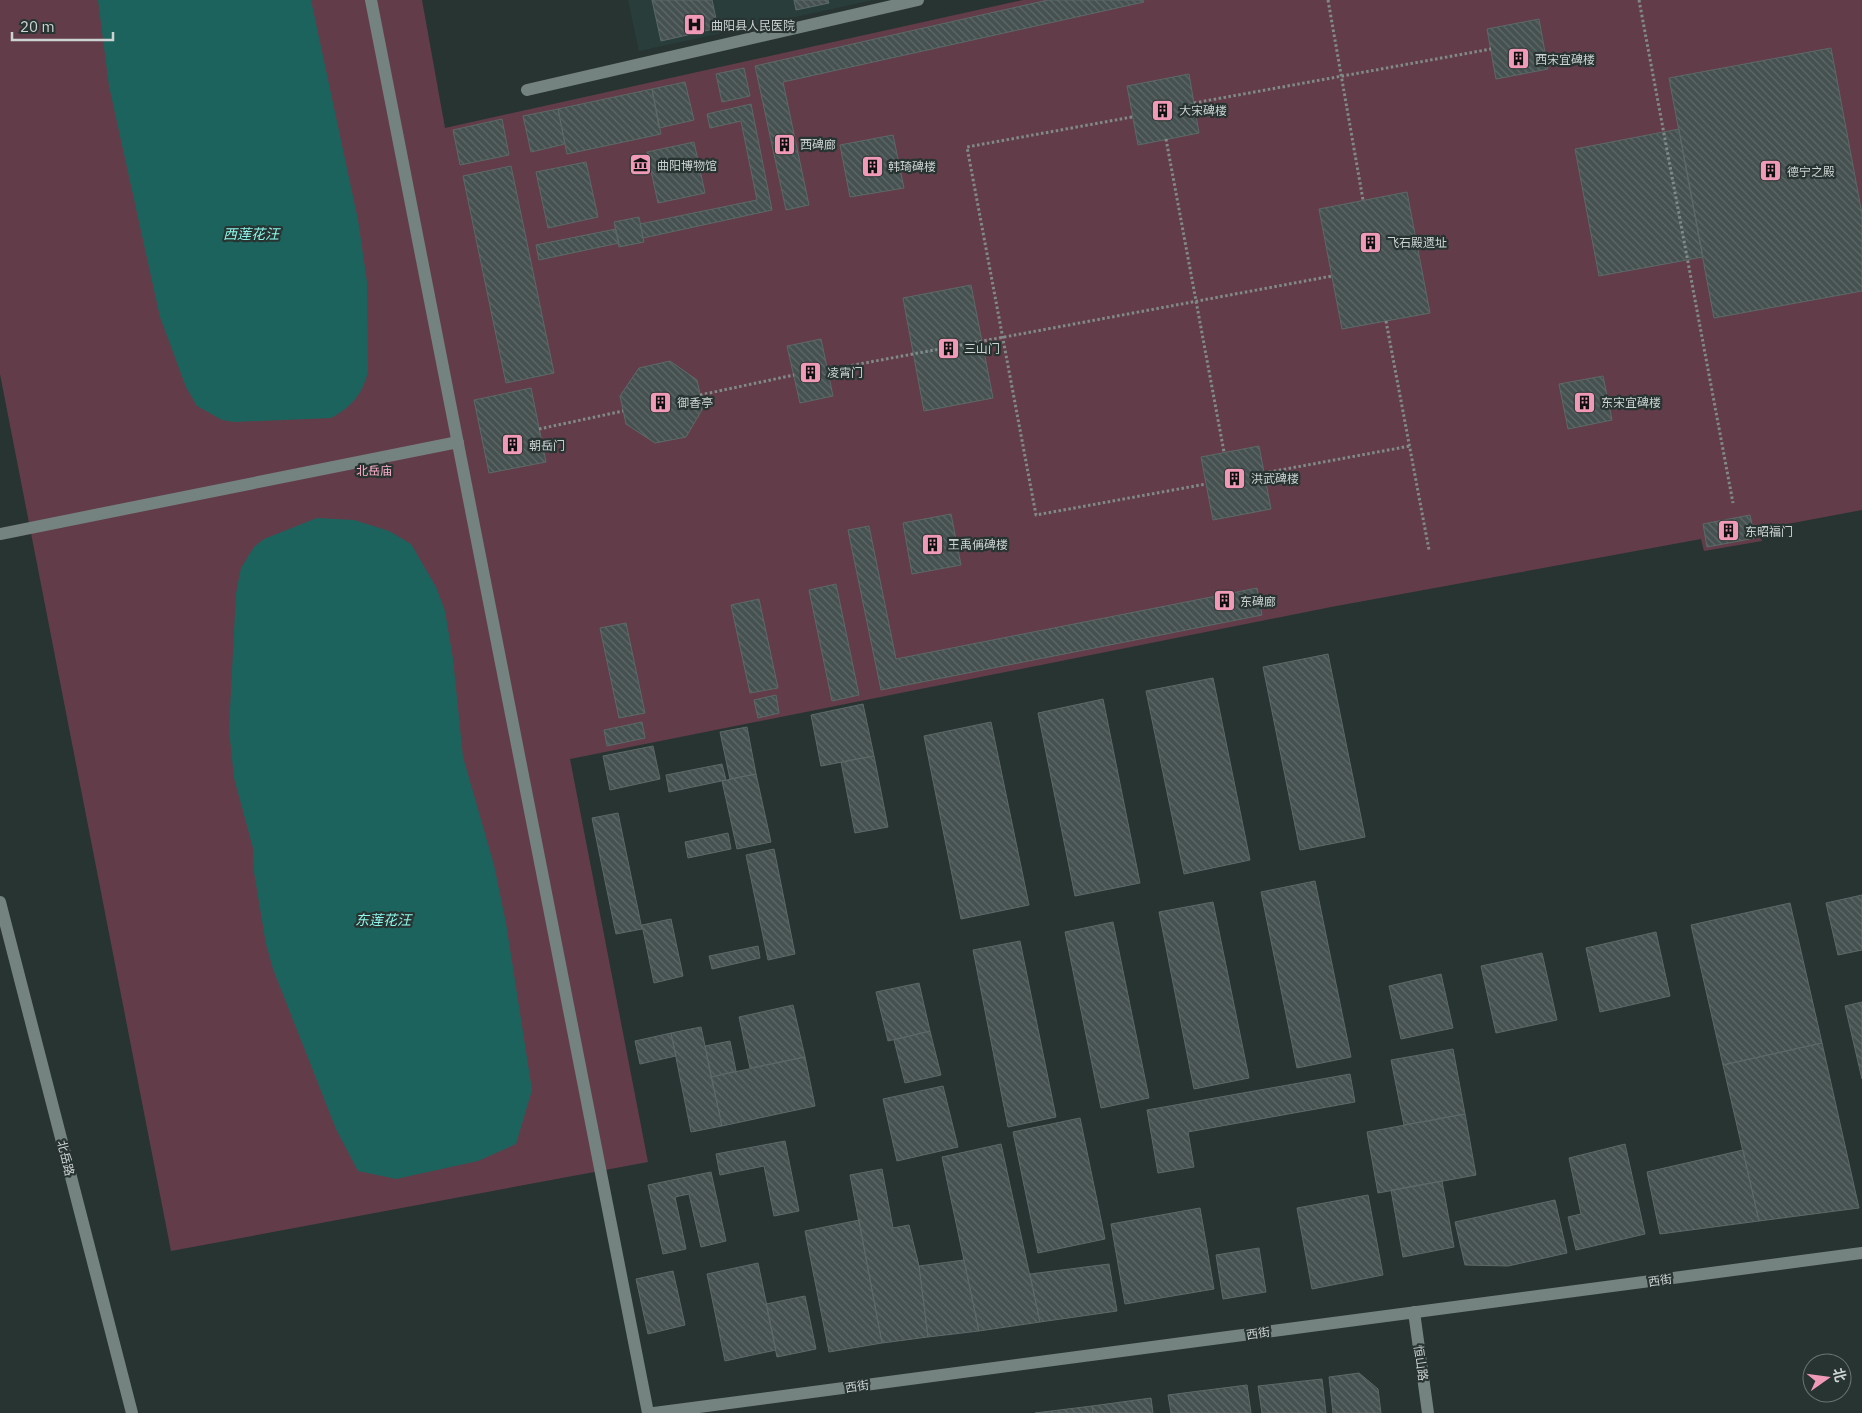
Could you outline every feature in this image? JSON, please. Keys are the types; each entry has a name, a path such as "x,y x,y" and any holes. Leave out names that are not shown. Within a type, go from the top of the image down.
{"street":[{"path":"371,0 648,1413"},
{"path":"527,90 918,0"},
{"path":"0,534 458,442"},
{"name":"北岳路","path":"0,902 132,1413"},
{"name":"西街","path":"654,1413 1862,1253"},
{"name":"恒山路","path":"1414,1312 1428,1413"}],"path":[{"path":"1328,0 1363,200"},
{"path":"1639,0 1733,503"},
{"path":"1194,103 1491,48"},
{"path":"1132,117 967,147 1036,515 1206,484"},
{"path":"1166,139 1224,452"},
{"path":"827,370 1332,276"},
{"path":"1386,321 1429,550"},
{"path":"700,395 794,375"},
{"path":"540,429 623,411"},
{"path":"1264,473 1410,446"}],"shaded area":[{"name":"曲阳县人民医院","path":"628,0 873,0 639,51"}],"green space":[{"name":"北岳庙","path":"0,0 422,0 445,128 1023,0 1862,0 1862,510 1760,529 1762,541 1704,551 1701,539 1331,607 570,759 648,1162 171,1251 0,374"}],"water":[{"name":"西莲花汪","path":"98,0 311,0 358,220 367,282 368,372 363,387 345,410 331,418 234,422 222,420 197,406 186,387 160,317 109,86"},
{"name":"东莲花汪","path":"317,518 354,520 389,531 411,544 436,587 445,611 453,659 463,757 494,865 506,923 532,1090 516,1144 478,1161 396,1179 358,1171 336,1129 273,969 266,944 254,872 253,848 234,778 229,729 236,593 241,568 254,547 264,539"}],"building":[{"path":"652,0 712,0 718,28 661,41"},
{"path":"794,0 828,0 829,3 796,10"},
{"name":"西碑廊","path":"1048,0 1143,0 1144,2 783,82 809,205 786,210 755,66"},
{"name":"西宋宜碑楼","path":"1539,19 1548,69 1496,79 1487,29"},
{"name":"德宁之殿","path":"1831,48 1862,214 1862,291 1714,318 1669,78"},
{"path":"744,68 750,96 722,102 716,74"},
{"name":"大宋碑楼","path":"1189,74 1199,133 1138,145 1127,86"},
{"path":"685,82 694,120 659,128 652,89"},
{"path":"652,89 661,134 567,154 558,109"},
{"path":"751,104 772,210 643,238 640,224 757,200 741,121 710,128 707,114"},
{"path":"558,109 565,144 531,152 523,116"},
{"path":"502,119 509,155 460,165 453,130"},
{"path":"1679,129 1703,257 1599,276 1575,149"},
{"name":"韩琦碑楼","path":"893,135 904,188 850,197 840,145"},
{"path":"694,142 705,193 658,203 647,152"},
{"path":"586,162 598,217 548,228 536,172"},
{"path":"511,166 554,373 506,383 463,176"},
{"name":"飞石殿遗址","path":"1407,192 1430,313 1342,329 1319,209"},
{"path":"639,217 644,242 619,247 614,222"},
{"path":"616,229 619,243 539,260 536,245"},
{"name":"三山门","path":"971,285 993,398 924,411 903,298"},
{"name":"凌霄门","path":"821,339 833,396 800,403 787,346"},
{"name":"御香亭","path":"670,361 697,380 703,408 686,437 655,443 626,424 620,396 639,368"},
{"name":"东宋宜碑楼","path":"1603,376 1612,420 1568,429 1559,384"},
{"name":"朝岳门","path":"531,388 546,462 489,473 474,400"},
{"name":"洪武碑楼","path":"1259,446 1271,509 1213,520 1201,457"},
{"name":"王禹偁碑楼","path":"951,514 961,565 912,574 903,523"},
{"name":"东昭福门","path":"1750,515 1755,538 1707,547 1703,524"},
{"name":"东碑廊","path":"869,526 896,659 1257,588 1262,615 881,690 848,530"},
{"path":"836,584 859,695 832,701 809,590"},
{"path":"759,599 778,688 750,693 731,605"},
{"path":"626,623 645,713 619,718 600,628"},
{"path":"1328,654 1365,837 1300,850 1263,667"},
{"path":"1213,678 1250,860 1184,874 1146,691"},
{"path":"776,695 779,713 758,718 754,700"},
{"path":"1103,699 1140,883 1075,896 1038,713"},
{"path":"863,704 874,756 821,766 811,715"},
{"path":"642,722 645,738 607,746 604,730"},
{"path":"991,722 1029,905 961,919 924,736"},
{"path":"747,727 756,774 730,779 720,732"},
{"path":"653,746 660,779 610,790 603,756"},
{"path":"874,756 888,827 855,833 841,762"},
{"path":"722,764 726,780 669,792 666,775"},
{"path":"756,774 771,842 737,849 722,781"},
{"path":"618,813 642,929 616,934 592,818"},
{"path":"728,833 731,849 688,858 685,842"},
{"path":"774,849 795,954 768,960 746,855"},
{"path":"1315,881 1351,1057 1297,1068 1261,892"},
{"path":"1862,895 1862,950 1838,955 1826,903"},
{"path":"1213,902 1249,1078 1194,1089 1159,912"},
{"path":"1790,903 1822,1043 1723,1065 1691,925"},
{"path":"671,919 683,976 654,983 642,925"},
{"path":"1113,922 1149,1098 1101,1108 1065,932"},
{"path":"1656,932 1670,996 1600,1012 1586,948"},
{"path":"1020,941 1056,1117 1008,1127 973,950"},
{"path":"758,946 760,958 712,969 709,956"},
{"path":"1542,953 1557,1020 1496,1033 1481,966"},
{"path":"1441,974 1453,1028 1401,1039 1389,986"},
{"path":"919,983 930,1031 888,1041 876,992"},
{"path":"1862,1002 1862,1079 1845,1006"},
{"path":"793,1005 805,1057 750,1068 739,1017"},
{"path":"701,1027 722,1126 691,1132 671,1033"},
{"path":"930,1031 941,1075 905,1083 894,1040"},
{"path":"671,1033 676,1056 640,1064 635,1041"},
{"path":"730,1041 736,1071 711,1077 705,1046"},
{"path":"1822,1043 1859,1208 1759,1221 1723,1065"},
{"path":"1453,1049 1465,1114 1404,1125 1391,1060"},
{"path":"805,1057 815,1106 722,1126 711,1077"},
{"path":"1350,1074 1355,1102 1188,1132 1194,1167 1158,1173 1147,1110"},
{"path":"943,1086 958,1147 897,1161 883,1099"},
{"path":"1465,1114 1476,1175 1378,1193 1367,1132"},
{"path":"1080,1118 1105,1239 1038,1253 1013,1132"},
{"path":"785,1141 799,1211 774,1216 764,1166 720,1175 716,1154"},
{"path":"1001,1144 1040,1322 979,1331 942,1157"},
{"path":"1625,1144 1645,1234 1576,1250 1568,1217 1581,1214 1569,1158"},
{"path":"1743,1150 1759,1221 1660,1234 1647,1172"},
{"path":"882,1169 893,1228 909,1225 919,1266 928,1337 882,1343 850,1175"},
{"path":"711,1172 726,1241 701,1247 689,1194 675,1197 686,1249 663,1254 648,1185"},
{"path":"1442,1181 1454,1247 1403,1257 1391,1190"},
{"path":"1368,1195 1383,1275 1312,1289 1297,1208"},
{"path":"1555,1200 1567,1253 1508,1266 1465,1265 1455,1222"},
{"path":"1200,1208 1214,1289 1125,1304 1111,1224"},
{"path":"859,1220 882,1343 829,1352 805,1231"},
{"path":"1259,1248 1266,1292 1223,1299 1216,1255"},
{"path":"964,1260 979,1331 928,1337 919,1266"},
{"path":"758,1263 776,1350 725,1361 707,1274"},
{"path":"1109,1264 1117,1311 1040,1322 1030,1274"},
{"path":"673,1271 685,1325 648,1334 636,1279"},
{"path":"805,1296 816,1349 777,1357 766,1304"},
{"path":"1359,1373 1378,1389 1381,1413 1333,1413 1329,1377"},
{"path":"1322,1379 1326,1413 1262,1413 1258,1386"},
{"path":"1247,1385 1251,1413 1171,1413 1168,1395"},
{"path":"1151,1398 1153,1413 1093,1413 1092,1406"},
{"path":"1092,1406 1093,1413 1035,1413"}],"place":[{"name":"曲阳县人民医院","path":"695,25"},
{"name":"西宋宜碑楼","path":"1519,59"},
{"name":"大宋碑楼","path":"1163,110"},
{"name":"西碑廊","path":"784,144"},
{"name":"曲阳博物馆","path":"641,165"},
{"name":"韩琦碑楼","path":"872,166"},
{"name":"德宁之殿","path":"1771,171"},
{"name":"飞石殿遗址","path":"1371,242"},
{"name":"三山门","path":"948,348"},
{"name":"凌霄门","path":"811,372"},
{"name":"御香亭","path":"661,402"},
{"name":"东宋宜碑楼","path":"1585,402"},
{"name":"朝岳门","path":"513,445"},
{"name":"洪武碑楼","path":"1235,478"},
{"name":"东昭福门","path":"1729,531"},
{"name":"王禹偁碑楼","path":"932,544"},
{"name":"东碑廊","path":"1224,601"}]}
